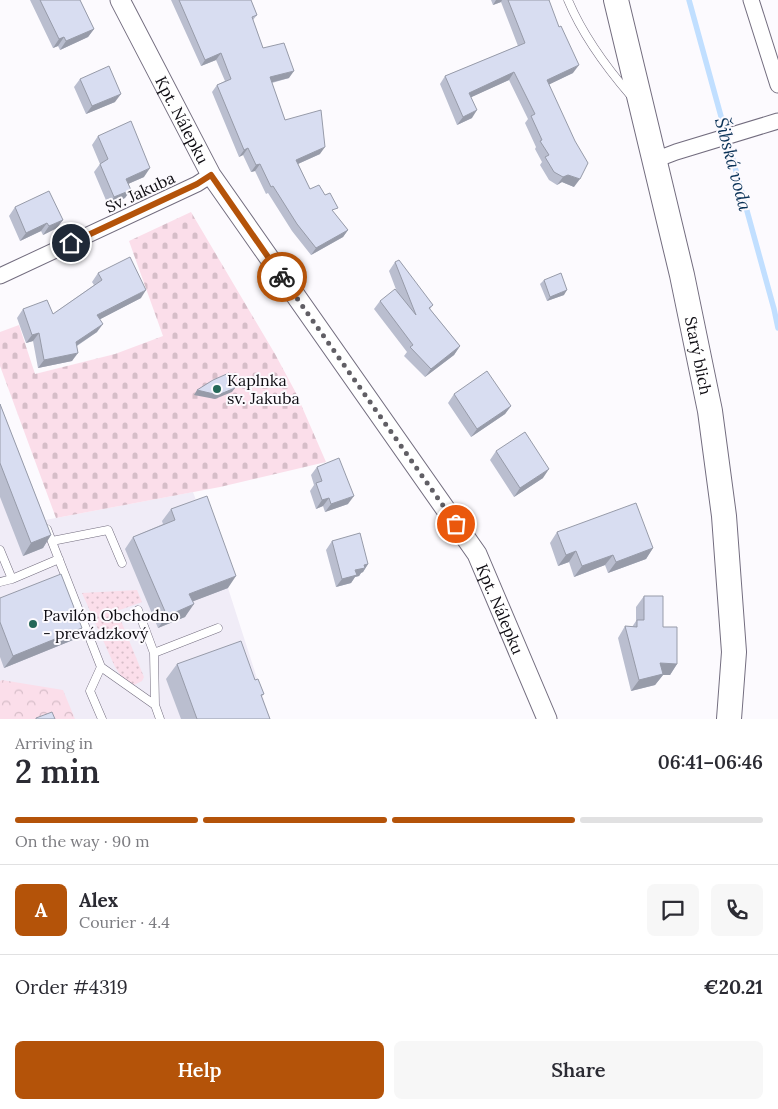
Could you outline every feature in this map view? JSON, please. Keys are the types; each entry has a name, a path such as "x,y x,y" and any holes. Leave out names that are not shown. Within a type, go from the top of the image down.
{"main road":[{"name":"Starý blich","path":"616,0 682,275 710,411 724,516 734,652 729,719"}],"street":[{"name":"Kpt. Nálepku","path":"120,0 211,175 477,554 547,719"},
{"path":"751,0 778,85"},
{"path":"655,160 778,121"},
{"name":"Sv. Jakuba","path":"0,276 197,184 211,175"}],"lane":[{"path":"568,0 576,20 593,48 643,110"},
{"path":"44,520 102,667 155,705"},
{"path":"52,541 108,530 122,563"},
{"path":"0,550 12,579"},
{"path":"0,582 12,579 58,559"},
{"path":"138,610 154,653 155,705 160,719"},
{"path":"154,653 218,628"},
{"path":"102,667 90,691 102,719"}],"shaded area":[{"path":"0,430 40,521 193,492 228,588 270,719 0,719"}],"green space":[{"path":"191,212 275,354 296,393 326,462 220,487 56,518 0,366 0,332 19,325 35,374 115,354 163,336 129,241"},
{"path":"137,590 142,602 117,611 144,677 142,681 134,685 121,676 115,667 82,593"},
{"path":"0,681 63,690 75,719 0,719"}],"building":[{"path":"40,0 80,0 94,29 66,41 64,37 59,39"},
{"path":"179,0 251,0 257,15 252,17 263,48 284,43 294,71 270,77 285,120 321,110 325,147 296,160 310,189 319,185 325,195 330,193 338,208 332,210 348,230 316,248 297,224 273,186 271,187 260,164 256,165 248,148 244,150 217,85 231,79 221,53 205,60"},
{"path":"508,0 549,0 559,27 561,26 579,65 547,80 575,141 588,163 580,179 568,175 563,177 554,172 545,157 549,155 540,141 542,140 531,116 535,114 514,72 469,93 477,110 463,117 445,76 525,43"},
{"path":"109,66 121,94 92,106 80,79"},
{"path":"131,121 150,168 126,179 131,190 114,197 100,164 108,159 98,136"},
{"path":"49,191 63,220 49,226 47,223 26,233 15,207"},
{"path":"130,257 146,290 97,315 103,324 76,342 78,353 44,360 39,333 32,335 23,309 47,300 53,314 102,280 98,273"},
{"path":"399,260 433,305 429,308 460,346 431,369 410,347 413,345 380,301 395,289 416,315 395,262"},
{"path":"561,273 567,290 550,297 544,280"},
{"path":"487,371 511,406 477,429 454,394"},
{"name":"Kaplnka sv. Jakuba","path":"229,373 235,388 218,395 197,390 213,380"},
{"path":"0,404 51,535 31,543 0,463"},
{"path":"525,432 549,469 520,488 496,451"},
{"path":"339,458 354,496 331,504 329,498 322,500 316,483 322,481 317,467"},
{"path":"207,496 236,576 189,594 194,604 167,616 133,537 175,520 171,509"},
{"path":"636,503 653,548 616,562 613,555 582,566 576,551 566,555 557,532"},
{"path":"360,533 368,564 364,565 365,568 355,570 357,575 342,579 332,541"},
{"name":"Pavilón Obchodno - prevádzkový","path":"61,574 82,628 13,656 0,622 0,598"},
{"path":"644,596 663,596 663,627 677,627 677,664 660,663 663,674 639,680 625,626 637,627 637,620 644,620"},
{"path":"241,641 255,680 258,679 264,694 261,695 270,719 197,719 177,664"},
{"path":"52,712 55,719 36,719 36,718"}],"waterway":[{"name":"Šibská voda","path":"689,0 778,328"}],"way so far":[{"path":"282,277 456,524"}],"place":[{"name":"Kaplnka sv. Jakuba","path":"217,389"},
{"name":"Pavilón Obchodno - prevádzkový","path":"33,624"}],"route":[{"path":"71,243 197,184 211,175 282,277"}]}
